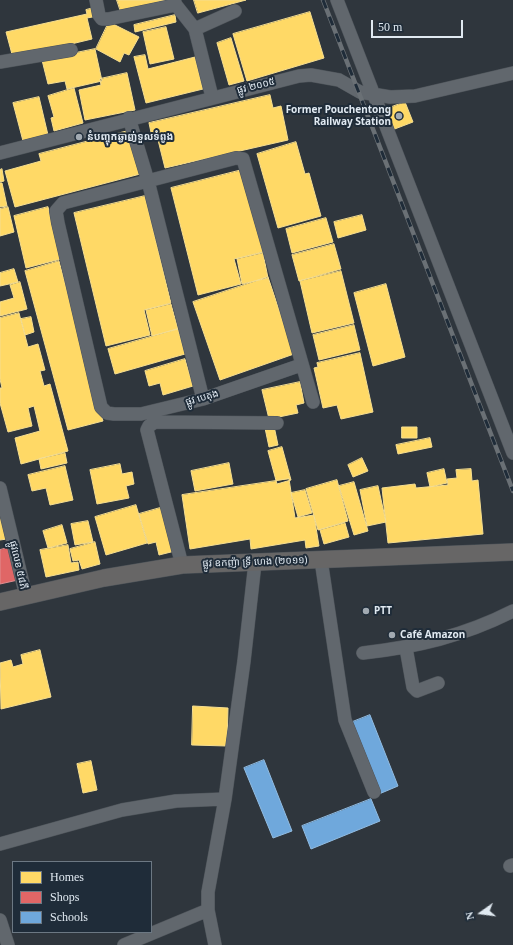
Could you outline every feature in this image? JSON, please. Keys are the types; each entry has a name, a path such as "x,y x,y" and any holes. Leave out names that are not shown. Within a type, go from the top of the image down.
{"main road":[{"name":"ផ្លូវ ឧកញ៉ា ទ្រី ហេង (២០១១)","path":"0,602 104,578 182,565 513,552"}],"street":[{"path":"96,0 99,15 102,19 108,19 175,2 195,29 212,97"},
{"path":"336,0 513,453"},
{"path":"195,29 235,11"},
{"path":"0,62 71,50"},
{"name":"ផ្លូវ ២០០៥","path":"0,153 129,118 299,76 311,75 340,80 360,92 390,97 415,96 513,72"},
{"path":"129,118 148,181 203,399"},
{"path":"148,181 236,158 243,159 301,365 313,402"},
{"name":"ផ្លូវ បេតុង","path":"148,181 63,202 56,211 101,407 107,413 141,414 203,399 301,365"},
{"path":"182,565 147,430 149,426 155,422 277,423"},
{"name":"ផ្លូវលេខ ៥៨ភី","path":"0,488 26,596"},
{"path":"321,560 345,720 374,792"},
{"path":"215,945 208,910 208,892 225,799 244,661 255,562"},
{"path":"363,654 406,648 441,640 496,620 513,611"},
{"path":"406,648 413,687 417,691 438,683"},
{"path":"0,844 122,810 176,801 225,799"},
{"path":"124,945 208,910"},
{"path":"0,920 8,945"}],"building: Homes":[{"path":"117,0 166,0 121,12"},
{"path":"194,0 246,0 198,13"},
{"path":"101,6 103,15 87,18 92,39 13,58 6,32 87,14 86,10"},
{"path":"310,12 324,58 247,81 233,34"},
{"path":"175,15 176,22 135,32 134,25"},
{"path":"109,22 139,37 129,55 124,53 120,62 96,49"},
{"path":"166,27 174,59 150,64 143,32"},
{"path":"231,38 244,81 229,85 217,43"},
{"path":"95,49 102,81 67,89 65,81 48,84 42,60"},
{"path":"145,55 148,69 195,57 203,89 146,103 134,57"},
{"path":"127,73 135,110 85,120 79,90 101,85 100,79"},
{"path":"74,88 83,123 54,131 51,118 54,117 48,96"},
{"path":"270,95 273,108 281,106 288,140 165,168 157,136 152,137 149,123"},
{"path":"39,97 48,135 23,141 13,103"},
{"name":"Former Pouchentong Railway Station","path":"405,102 413,122 392,130 384,110"},
{"path":"128,131 144,173 15,207 5,171 41,161 39,154"},
{"path":"296,142 305,174 309,173 321,216 278,228 257,154"},
{"path":"2,169 4,181 0,182 0,170"},
{"path":"242,170 263,252 234,259 241,284 198,295 171,188"},
{"path":"0,183 2,183 7,206 0,207"},
{"path":"145,196 171,303 144,310 150,335 106,346 74,213"},
{"path":"8,207 14,232 0,236 0,209"},
{"path":"48,207 61,259 26,268 14,216"},
{"path":"362,215 366,230 338,238 334,222"},
{"path":"326,218 333,242 292,253 286,229"},
{"path":"334,244 341,269 299,281 292,255"},
{"path":"263,253 268,278 242,284 237,259"},
{"path":"59,261 103,421 68,430 25,271"},
{"path":"14,269 18,282 0,286 0,273"},
{"path":"341,271 354,323 312,333 300,281"},
{"path":"268,277 294,354 220,380 193,302"},
{"path":"20,282 27,309 0,316 0,302 14,298 10,285"},
{"path":"386,284 405,357 373,366 354,293"},
{"path":"171,304 178,329 152,336 146,310"},
{"path":"19,313 28,347 38,344 45,370 40,371 44,386 50,384 68,451 21,464 15,438 40,431 34,406 28,408 32,426 8,432 0,403 0,388 2,388 0,379 0,318"},
{"path":"31,317 34,332 25,335 21,319"},
{"path":"354,325 360,350 319,360 313,335"},
{"path":"178,329 185,354 115,374 108,349"},
{"path":"360,353 373,412 341,419 337,405 323,408 314,368 318,367 317,363"},
{"path":"185,359 193,386 163,395 160,383 149,386 145,371"},
{"path":"300,382 304,403 296,405 298,413 269,419 262,390"},
{"path":"274,426 278,445 269,447 265,428"},
{"path":"402,427 417,427 417,438 402,438"},
{"path":"430,438 432,447 398,454 396,445"},
{"path":"282,447 291,480 277,484 268,451"},
{"path":"65,453 67,463 41,469 39,459"},
{"path":"362,458 368,471 353,477 348,465"},
{"path":"229,463 233,484 195,491 191,471"},
{"path":"120,464 122,474 132,472 134,484 126,486 129,498 97,504 90,470"},
{"path":"65,466 73,500 50,505 46,488 32,491 28,475"},
{"path":"444,469 447,483 430,487 427,473"},
{"path":"471,469 472,481 478,480 483,534 388,543 382,488 415,484 416,488 448,485 447,479 457,478 456,470"},
{"path":"289,479 295,518 314,515 319,546 306,548 305,540 251,549 250,539 190,549 182,495"},
{"path":"337,480 348,521 318,530 306,489"},
{"path":"354,482 368,531 354,535 339,486"},
{"path":"378,486 386,522 367,526 360,490"},
{"path":"305,490 312,513 298,517 291,493"},
{"path":"136,505 147,543 106,555 95,517"},
{"path":"167,506 179,550 159,555 156,542 148,544 139,514"},
{"path":"0,513 7,539 0,540"},
{"path":"88,521 93,542 75,545 71,524"},
{"path":"345,523 349,537 324,544 320,530"},
{"path":"62,525 67,543 48,548 43,531"},
{"path":"95,542 100,564 82,569 79,560 73,561 70,549"},
{"path":"68,545 71,563 78,562 79,570 46,577 40,550"},
{"path":"40,650 51,697 1,709 0,663 11,660 13,667 23,664 21,655"},
{"path":"193,706 228,708 227,746 192,745"},
{"path":"91,761 97,790 83,793 77,764"}],"building: Shops":[{"path":"11,547 18,580 0,584 0,550"}],"building: Schools":[{"path":"370,715 398,786 379,794 350,723"},
{"path":"264,760 292,831 273,838 244,768"},
{"path":"371,799 380,821 311,849 302,826"}],"railway":[{"path":"323,0 513,491"}],"place":[{"name":"Former Pouchentong Railway Station","path":"399,116"},
{"name":"នំបញ្ចុកឆ្ងាញ់ទួលទំពូង","path":"79,137"},
{"name":"PTT","path":"366,611"},
{"name":"Café Amazon","path":"392,635"}]}
